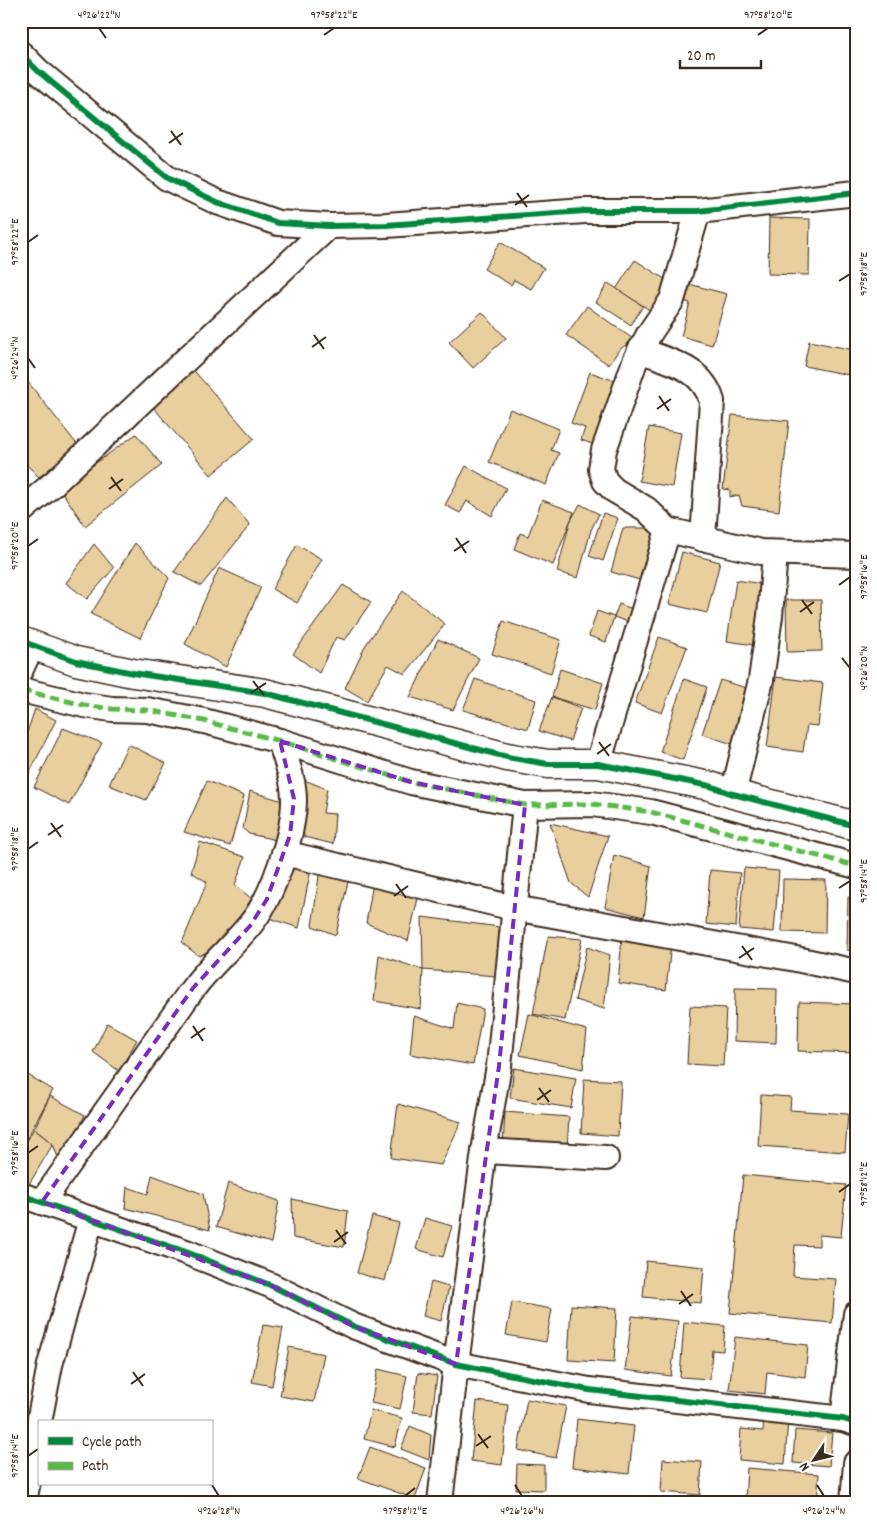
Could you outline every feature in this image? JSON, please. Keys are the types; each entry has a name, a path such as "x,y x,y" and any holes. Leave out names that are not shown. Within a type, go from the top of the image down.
{"street":[{"path":"21,54 38,71 167,178 217,202 278,223 329,226 386,225 584,211 698,211 856,193"},
{"path":"698,211 672,300 640,350 604,450 601,468 605,482 614,490 646,509 668,530 775,553 856,555"},
{"path":"21,511 54,483 329,226"},
{"path":"640,350 693,372 709,389 712,401 703,539"},
{"path":"598,764 668,530"},
{"path":"733,794 760,680 770,616 775,553"},
{"path":"25,654 265,693 507,757 548,764 598,764 710,786 733,794 856,826"},
{"path":"21,690 84,705 112,709 147,710 204,721 280,741 411,782 525,805 592,804 651,812 856,866"},
{"path":"280,741 290,772 294,799 290,835 267,899 250,926 224,952 193,988 32,1198 186,1252 270,1285 354,1326 456,1364 590,1390 849,1421 856,1314"},
{"path":"440,1502 484,1151 499,1066 525,805"},
{"path":"284,853 514,908 796,959 856,972"},
{"path":"484,1151 606,1158"},
{"path":"40,1420 50,1365 91,1220"},
{"path":"24,1502 38,1428"},
{"path":"853,1502 856,1463"}],"highlighted area":[{"path":"280,741 411,782 525,805 499,1066 456,1364 353,1326 270,1285 42,1202 193,988 250,926 267,899 290,835 294,799"}],"building":[{"path":"769,218 810,219 809,275 768,274"},
{"path":"500,242 544,268 531,289 514,280 511,285 484,269"},
{"path":"635,260 671,283 653,312 616,289"},
{"path":"608,283 643,306 631,325 596,302"},
{"path":"689,284 727,294 712,345 681,336 690,303 684,301"},
{"path":"587,306 633,339 618,351 609,365 566,335"},
{"path":"482,312 506,338 473,368 449,342"},
{"path":"809,341 854,350 849,375 804,366"},
{"path":"188,364 254,439 211,475 153,407"},
{"path":"590,372 621,383 598,446 581,440 585,428 571,423"},
{"path":"21,373 79,447 39,477 21,459"},
{"path":"510,409 559,429 551,450 559,453 546,485 489,462"},
{"path":"732,415 789,421 779,511 742,506 739,495 730,497 730,490 723,489"},
{"path":"649,427 681,433 672,487 639,481"},
{"path":"136,434 162,465 85,526 60,489"},
{"path":"466,466 506,488 492,516 467,501 460,513 445,505"},
{"path":"227,498 250,525 201,586 174,572"},
{"path":"542,500 574,512 553,565 514,549 520,533 528,536"},
{"path":"580,504 599,514 591,530 578,578 557,572 570,522"},
{"path":"603,513 618,518 603,561 589,556"},
{"path":"623,528 665,528 653,551 648,553 640,580 611,572"},
{"path":"135,543 169,578 140,638 91,614"},
{"path":"94,544 114,568 87,599 66,583"},
{"path":"297,545 322,559 297,603 272,589"},
{"path":"682,552 720,562 707,613 669,604"},
{"path":"219,568 261,587 226,667 185,644"},
{"path":"736,580 763,584 754,645 727,641"},
{"path":"343,585 371,602 345,640 336,637 319,673 293,654"},
{"path":"403,591 445,624 405,674 388,665 367,701 345,688 365,646"},
{"path":"786,600 821,600 822,651 787,652"},
{"path":"619,604 638,611 633,624 614,617"},
{"path":"597,611 614,617 606,642 589,636"},
{"path":"503,621 561,640 551,673 492,654"},
{"path":"659,637 687,647 662,713 635,703"},
{"path":"438,639 479,658 453,710 410,697"},
{"path":"560,669 603,683 595,710 552,697"},
{"path":"776,677 823,683 818,726 807,725 803,752 767,747"},
{"path":"475,679 536,700 528,729 463,710"},
{"path":"684,679 707,687 683,760 660,752"},
{"path":"720,680 750,689 732,744 702,734"},
{"path":"552,697 581,708 570,741 539,731"},
{"path":"35,709 56,720 24,784 21,783 21,736 25,738"},
{"path":"63,728 102,743 69,805 34,787"},
{"path":"128,744 166,763 146,800 109,785"},
{"path":"297,777 327,789 323,813 335,814 333,844 304,837"},
{"path":"207,781 244,796 230,846 184,832"},
{"path":"250,791 286,802 281,841 249,834 243,829"},
{"path":"550,823 608,836 588,897 571,883"},
{"path":"200,842 245,857 235,885 252,899 237,936 199,956 182,943 207,882 191,872"},
{"path":"614,855 651,866 644,917 605,907"},
{"path":"285,860 310,874 299,928 269,918"},
{"path":"744,868 779,871 774,932 739,929"},
{"path":"320,869 349,877 336,935 312,926"},
{"path":"710,870 740,873 736,927 706,924"},
{"path":"783,879 826,880 825,933 782,932"},
{"path":"373,883 419,894 408,941 366,923"},
{"path":"848,897 856,897 856,951 847,950"},
{"path":"422,917 500,927 496,976 423,970"},
{"path":"548,936 582,939 565,1020 533,1014"},
{"path":"622,937 671,944 666,990 618,983"},
{"path":"587,947 610,955 604,1009 575,1000"},
{"path":"379,955 423,970 421,1009 374,1001"},
{"path":"735,988 777,989 776,1043 734,1041"},
{"path":"799,1002 856,1004 856,1053 798,1051"},
{"path":"457,1003 483,1009 473,1065 410,1054 414,1016 454,1029"},
{"path":"690,1006 726,1008 723,1066 687,1064"},
{"path":"529,1014 587,1030 583,1069 520,1055"},
{"path":"107,1023 137,1040 119,1071 93,1052"},
{"path":"514,1068 576,1078 571,1108 510,1098"},
{"path":"23,1072 53,1090 24,1144 21,1143 21,1074"},
{"path":"584,1079 621,1081 618,1136 581,1133"},
{"path":"761,1095 791,1097 790,1110 848,1114 845,1152 758,1146"},
{"path":"50,1096 85,1115 65,1157 57,1155 53,1144 34,1129"},
{"path":"398,1104 461,1122 441,1165 391,1158"},
{"path":"505,1112 569,1117 567,1149 503,1145"},
{"path":"34,1129 53,1144 28,1186 21,1183 21,1148"},
{"path":"152,1175 203,1194 210,1230 125,1208 127,1187 148,1194"},
{"path":"743,1175 846,1185 841,1237 819,1235 819,1246 795,1245 793,1276 836,1279 832,1323 730,1313"},
{"path":"228,1183 279,1201 271,1243 216,1227"},
{"path":"292,1199 348,1211 344,1247 293,1238"},
{"path":"372,1216 399,1223 385,1281 357,1273"},
{"path":"425,1218 452,1226 443,1257 416,1249"},
{"path":"646,1261 704,1267 701,1303 643,1297"},
{"path":"431,1282 449,1287 441,1321 423,1316"},
{"path":"512,1302 552,1309 546,1342 506,1335"},
{"path":"571,1305 617,1308 614,1363 568,1360"},
{"path":"632,1316 678,1321 671,1376 625,1370"},
{"path":"684,1322 725,1326 723,1351 712,1350 710,1379 680,1377"},
{"path":"263,1325 283,1328 272,1386 252,1382"},
{"path":"735,1337 808,1345 805,1377 767,1372 765,1394 729,1390"},
{"path":"289,1347 324,1354 314,1402 280,1396"},
{"path":"378,1369 407,1376 400,1409 371,1403"},
{"path":"418,1373 437,1376 432,1414 413,1412"},
{"path":"527,1399 566,1406 556,1458 518,1450"},
{"path":"477,1401 508,1405 502,1465 471,1461"},
{"path":"371,1410 402,1418 395,1447 364,1439"},
{"path":"764,1416 788,1418 785,1464 739,1460 741,1429 763,1431"},
{"path":"577,1419 634,1426 629,1474 572,1467"},
{"path":"410,1426 431,1435 429,1460 401,1449"},
{"path":"795,1430 832,1433 829,1466 793,1463"},
{"path":"370,1447 426,1468 415,1499 358,1478"},
{"path":"663,1459 702,1462 700,1495 661,1492"},
{"path":"517,1464 544,1465 544,1490 516,1489"},
{"path":"747,1468 819,1474 817,1502 745,1501"},
{"path":"467,1496 505,1502 467,1502"}],"marked path":[{"path":"21,690 84,705 112,709 147,710 204,721 280,741 411,782 525,805 592,804 651,812 856,866"}],"cycle path":[{"path":"21,54 38,71 167,178 217,202 278,223 329,226 386,225 585,211 698,211 856,193"},
{"path":"21,641 76,661 133,673 265,693 507,757 548,764 598,764 710,786 733,794 856,826"},
{"path":"21,1195 186,1252 270,1285 353,1326 456,1364 589,1390 843,1419 856,1423"}]}
